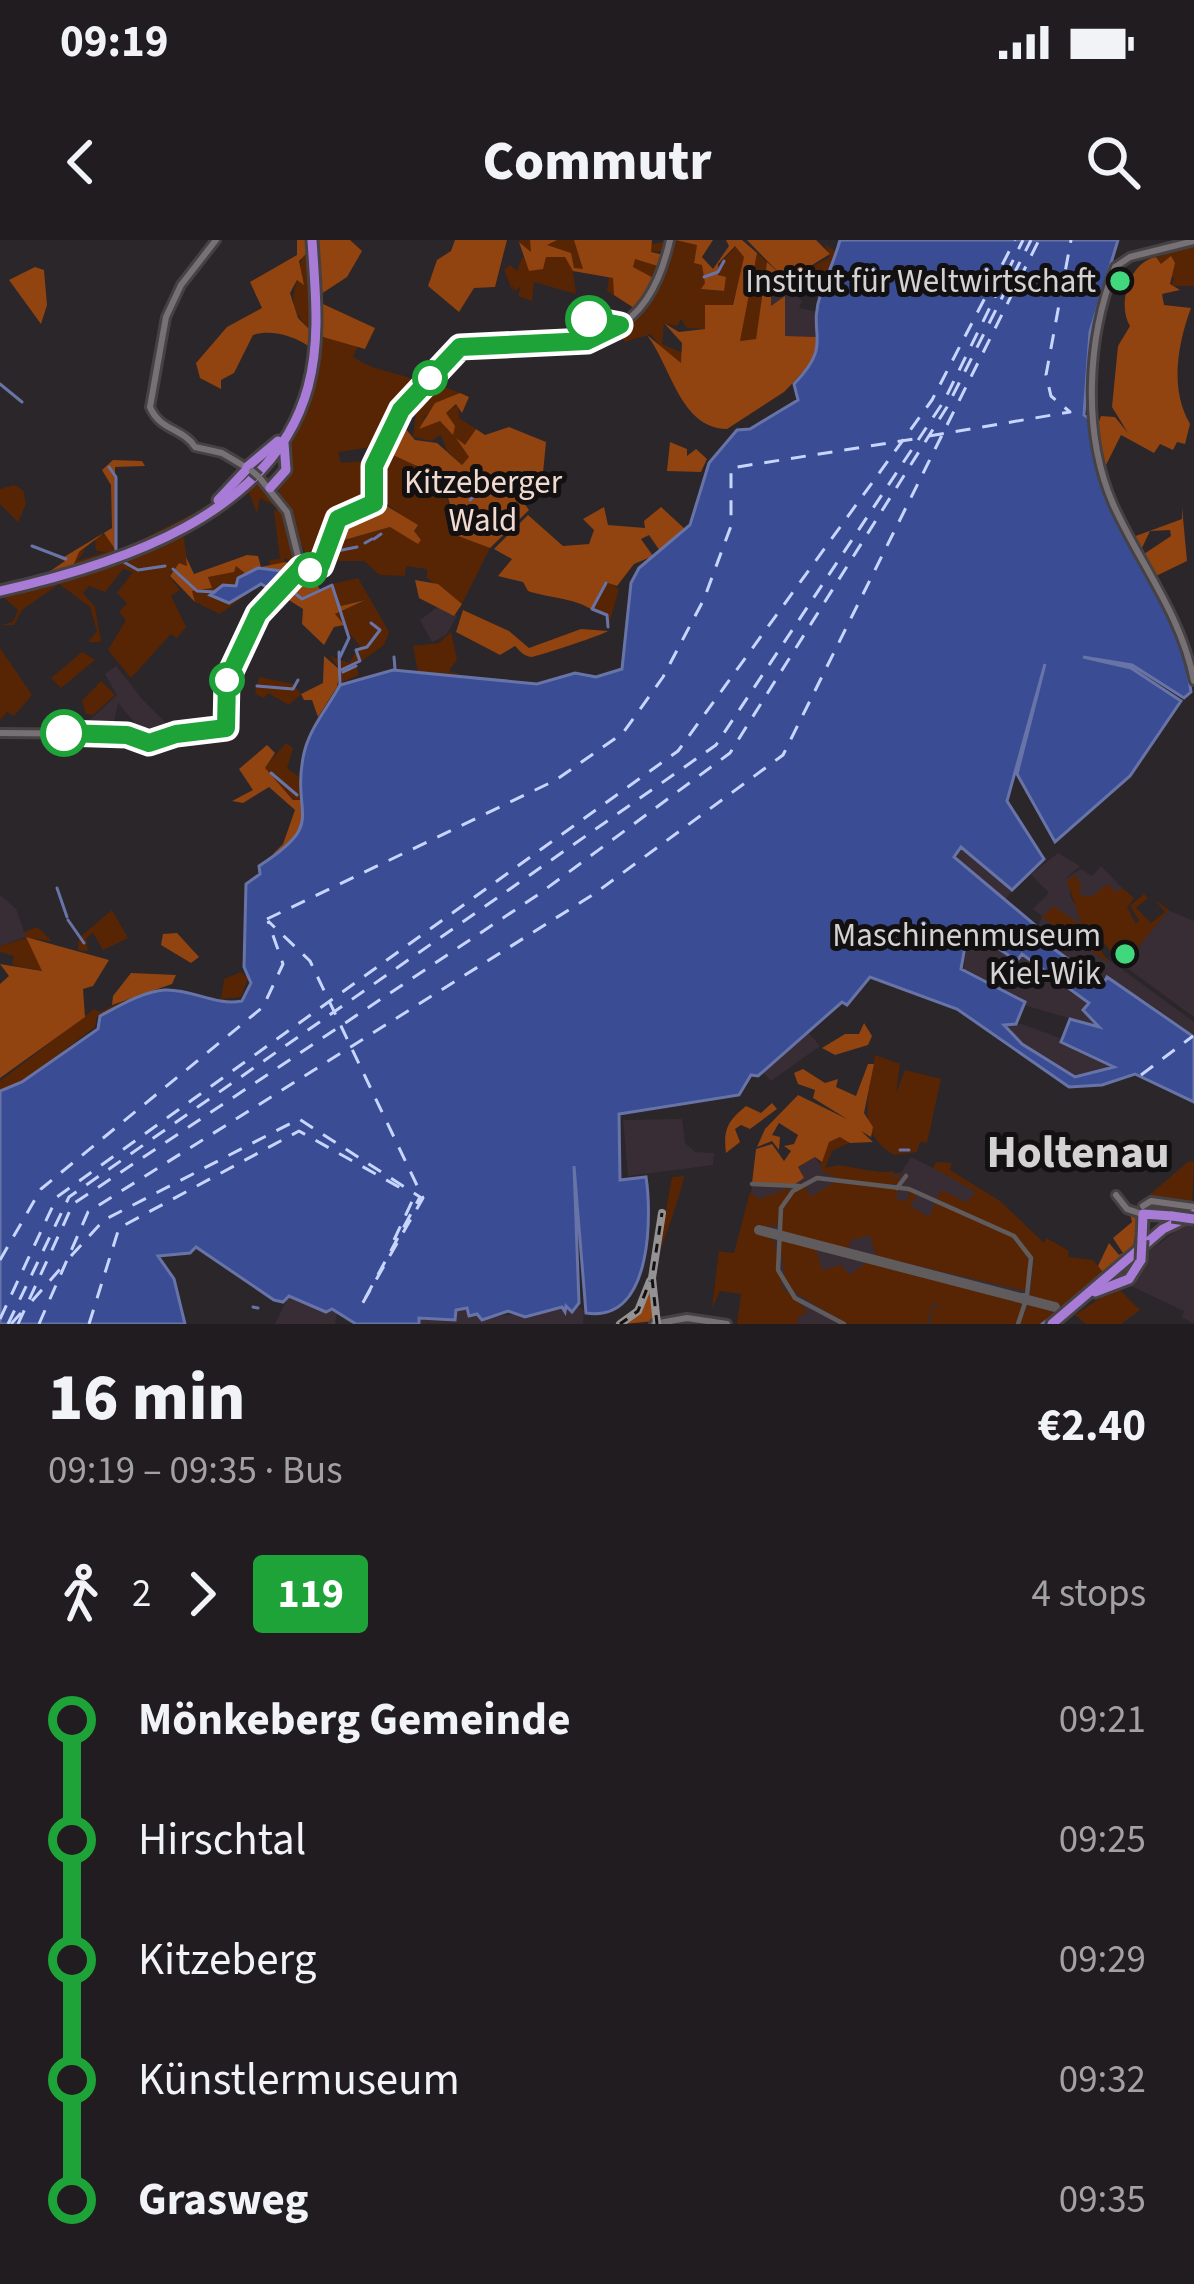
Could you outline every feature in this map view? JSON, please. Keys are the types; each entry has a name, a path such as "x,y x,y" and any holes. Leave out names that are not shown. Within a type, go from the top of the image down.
{"highway":[{"path":"118,555 217,506 266,464 286,435 312,369 310,240"},
{"path":"205,512 286,435"},
{"path":"272,488 286,470 286,435"},
{"path":"0,591 75,572 205,512 257,472 286,435"},
{"path":"266,464 278,460 284,469 272,488"},
{"path":"1142,1211 1194,1214"},
{"path":"1142,1211 1194,1214"},
{"path":"1091,1295 1129,1280 1141,1260 1142,1211"},
{"path":"1123,1263 1135,1246 1142,1211"},
{"path":"1055,1324 1167,1226 1194,1214"},
{"path":"1055,1324 1169,1228 1194,1214"}],"street":[{"path":"216,240 183,283 166,317 150,407 162,425 188,435 195,447 248,470 272,488 289,518 301,568"},
{"path":"0,733 109,734 149,743 176,734 217,732 229,724 229,677 262,606 301,568 321,565 338,519 374,503 375,463 415,393 464,346 581,342 612,332 655,289 670,240"},
{"path":"1194,242 1118,263 1096,332 1094,395 1094,428 1114,506 1183,638 1194,681"},
{"path":"1116,1196 1142,1211"},
{"path":"657,1323 695,1318 727,1324"}],"shaded area":[{"path":"518,240 667,242 665,251 648,252 647,260 661,267 648,295 634,308 607,291 609,277 573,271 576,294 534,282 532,301 518,296 521,286 515,291 513,284 513,292 504,270 510,265 517,271 523,256 530,271 546,257 568,254 531,253"},
{"path":"672,240 697,245 694,263 702,264 706,284 714,291 724,291 717,267 736,246 745,257 732,306 721,306 706,320 706,329 687,328 681,319 677,326 664,323 662,344 685,354 682,364 668,357 651,334 624,342 622,325 657,290"},
{"path":"825,244 839,254 818,283 798,274 830,257"},
{"path":"1194,244 1194,286 1171,286 1174,279 1156,257"},
{"path":"308,252 312,332 293,300 301,262"},
{"path":"757,253 767,262 756,339 739,341"},
{"path":"774,274 802,301 799,308 818,312 818,337 785,336 781,302 771,306"},
{"path":"331,336 358,346 353,356 361,362 422,385 399,403 379,446 338,452 341,463 373,460 355,507 338,510 311,567 277,486 286,476 320,339"},
{"path":"430,381 460,393 422,418 445,423 452,432 446,413 458,404 459,418 476,429 465,446 470,457 463,466 447,451 441,435 431,441 413,437 416,413 403,418 402,428 393,429 405,401"},
{"path":"382,450 443,478 458,530 490,548 462,604 427,578 427,569 406,566 405,576 380,575 364,561 327,561 333,544 390,527 418,543 413,524 379,498 375,470"},
{"path":"256,477 282,507 298,563 284,558 285,564 269,566 270,560 280,559 274,511 279,508 260,498 257,513 249,493 183,532 188,566 179,563 169,576 180,590 171,596 186,627 177,638 171,634 131,678 108,650 126,620 119,612 127,603 117,593 133,572 123,569 105,592 89,586 83,593 95,607 101,642 88,642 97,631 90,607 59,584 22,610 14,625 0,625 13,622 18,610 0,594 180,529"},
{"path":"14,485 23,490 26,504 18,522 0,504 0,489"},
{"path":"205,507 157,537 71,571 79,552 86,549 77,561 106,552 96,551 95,537 107,534 117,552"},
{"path":"236,566 246,574 236,586 223,585 212,596 229,602 246,595 220,614 195,602 190,591 211,587 208,577"},
{"path":"358,578 389,632 384,645 356,665 359,675 337,684 340,670 330,656 349,663 360,646 334,615 365,599 341,606 332,584"},
{"path":"606,581 619,589 608,627 607,615 592,609"},
{"path":"439,606 457,616 446,635 432,642 420,620"},
{"path":"451,632 457,659 449,671 461,674 418,672 413,646 439,643"},
{"path":"0,648 32,695 14,716 7,712 0,720"},
{"path":"82,652 95,660 61,688 51,678"},
{"path":"116,666 174,731 161,738 157,732 146,736 118,703 112,731 79,730 117,695 105,674"},
{"path":"259,677 293,684 301,694 289,705 268,693 264,698 255,694"},
{"path":"101,681 115,695 93,715 86,714 82,701"},
{"path":"286,743 293,748 287,768 299,777 301,800 296,802 264,768"},
{"path":"959,845 1015,889 1005,899 957,858"},
{"path":"1058,853 1080,866 1064,880 1081,869 1092,876 1101,866 1122,888 1090,924 1070,890 1070,896 1105,957 1194,1022 1194,1035 1141,998 1103,984 1035,935 1042,916 1033,909 1049,893 1031,874"},
{"path":"1075,875 1081,885 1079,895 1092,896 1108,884 1116,892 1122,888 1134,898 1127,907 1136,924 1139,920 1130,906 1144,894 1148,898 1136,908 1151,923 1165,912 1155,900 1169,910 1123,965 1089,926 1085,928 1109,963 1042,917 1054,906 1082,926 1067,881"},
{"path":"0,895 16,909 26,937 0,946"},
{"path":"112,910 128,938 103,950 93,933 86,938 88,951 78,950 79,938"},
{"path":"1168,910 1194,921 1194,1017 1123,965"},
{"path":"37,927 52,941 28,938 43,971 12,965 14,956 0,952 0,946 26,938 24,932"},
{"path":"969,931 967,945 972,949 983,938 1017,961 1021,954 1087,1001 1083,1010 1101,1023 1099,1027 1024,1005 1022,999 963,971"},
{"path":"241,972 248,978 241,997 221,999 224,979"},
{"path":"153,986 97,1016 95,1027 22,1082 0,1091 0,1081 94,1009 100,1012"},
{"path":"1022,1024 1114,1067 1075,1077 1024,1046 1004,1025"},
{"path":"808,1032 820,1046 771,1081 763,1072"},
{"path":"875,1055 900,1064 896,1093 905,1070 941,1079 927,1143 920,1142 917,1152 894,1155 882,1146 869,1124"},
{"path":"682,1119 685,1143 695,1152 714,1153 713,1165 628,1176 623,1120"},
{"path":"850,1139 849,1143 832,1151 825,1168 895,1171 892,1178 900,1174 904,1175 898,1176 900,1184 854,1184 823,1172 820,1164 829,1142"},
{"path":"815,1157 823,1169 838,1165 877,1175 901,1173 911,1157 955,1179 976,1192 1073,1288 1047,1324 757,1324 745,1295 752,1183 795,1184 797,1168"},
{"path":"1189,1161 1194,1162 1192,1203 1168,1204 1148,1196"},
{"path":"936,1162 952,1163 950,1170 1000,1201 1044,1243 1046,1238 1069,1251 1068,1257 1093,1260 1105,1275 1047,1324 1020,1324 1028,1305 1057,1311 1059,1304 1030,1295 1034,1261 1019,1238 937,1199 941,1190 966,1202 976,1192 933,1168"},
{"path":"684,1176 673,1215 658,1255 672,1177"},
{"path":"835,1182 897,1189 897,1200 907,1201 910,1191 917,1195 910,1206 929,1217 936,1202 1011,1235 1030,1260 1026,1291 876,1256 870,1235 851,1240 848,1249 781,1231 783,1210 793,1194 805,1185 810,1197"},
{"path":"752,1186 790,1189 776,1226 760,1227 758,1234 774,1240 782,1287 808,1312 797,1318 798,1324 737,1324 741,1294 720,1291 712,1308 719,1251 734,1253 750,1192 759,1199 788,1189"},
{"path":"1194,1222 1194,1324 1182,1317 1184,1311 1127,1284 1139,1275 1148,1252"},
{"path":"780,1240 816,1249 822,1270 841,1265 850,1275 867,1262 1019,1301 1022,1308 1016,1324 930,1324 934,1306 944,1307 933,1303 927,1324 847,1324 786,1287"},
{"path":"1117,1287 1140,1310 1121,1324 1086,1324 1075,1315"},
{"path":"289,1296 337,1312 335,1324 275,1324"},
{"path":"574,1303 584,1310 583,1324 419,1324 418,1318 455,1319 456,1310 468,1308 485,1318 563,1307 565,1312"}],"green space":[{"path":"297,240 308,240 308,252 299,261 304,285 297,280 290,293 298,318 312,332 310,347 282,335 253,335 234,373 221,380 221,389 200,378 196,363 227,327 262,308 250,282 297,255"},
{"path":"314,240 350,240 362,251 347,277 318,296"},
{"path":"455,240 507,240 495,287 474,288 459,312 428,286 437,260 451,251"},
{"path":"530,240 557,240 547,245 571,253 574,268 583,269 574,240 652,240 651,252 664,255 661,267 635,259 633,267 657,280 634,308 614,295 613,278 573,271 565,257 546,257 543,269 529,271 519,242 531,252"},
{"path":"675,240 713,240 702,257 713,269 729,246 726,240 742,240 757,253 740,341 756,339 767,262 780,274 747,240 816,240 830,254 799,273 819,284 810,296 789,288 786,293 772,275 771,306 785,296 785,336 818,337 817,358 784,392 727,429 698,419 688,408 647,335 681,363 682,343 664,323 679,332 705,329 705,305 733,305 744,257 735,246 718,264 718,275 726,277 724,291 701,289 705,283 702,265 694,263 697,245"},
{"path":"1171,256 1175,263 1170,284 1180,290 1162,294 1164,305 1191,308 1178,367 1180,396 1190,424 1185,444 1177,442 1173,450 1160,444 1154,453 1121,435 1105,467 1096,430 1101,416 1115,417 1128,433 1112,407 1118,346 1130,326 1125,307 1128,285 1147,260 1156,257 1161,264"},
{"path":"35,267 44,270 47,305 41,324 9,280"},
{"path":"323,304 375,328 365,349 316,335 317,306"},
{"path":"460,393 469,397 462,413 456,404 446,413 455,426 453,435 440,421 419,429 435,403"},
{"name":"Kitzeberger Wald","path":"404,417 409,419 405,428 415,440 437,443 462,465 469,457 456,438 465,445 476,429 485,435 509,427 546,442 543,473 515,491 529,510 490,548 458,536 443,478 382,450 392,430 402,429"},
{"path":"670,442 687,449 687,456 696,449 707,459 701,472 667,471"},
{"path":"113,460 142,461 145,466 115,467 115,549 104,533 79,552 71,571 37,580 65,561 31,545 64,557 112,528 111,485 102,470"},
{"path":"370,474 377,475 385,505 418,525 414,531 421,540 418,544 390,527 334,543 327,561 318,559 326,520 355,507"},
{"name":"Kitzeberger Wald","path":"604,507 608,525 645,528 644,521 661,507 685,529 660,551 649,535 641,539 653,556 634,564 617,586 605,582 591,609 528,591 523,582 498,576 512,559 494,549 528,515 563,546 589,544 594,530 583,519"},
{"path":"1182,507 1187,561 1156,576 1144,554 1171,536 1170,530 1150,531 1141,550 1133,537 1182,519"},
{"path":"247,555 258,556 261,567 286,562 296,570 283,579 280,570 246,574 236,566 234,572 208,577 212,588 192,591 195,602 170,576 179,563 187,566 186,557 194,574"},
{"path":"325,567 315,581 321,591 332,584 341,606 365,600 335,614 344,625 334,627 324,645 302,624 303,609 276,592 294,578"},
{"path":"415,580 438,584 462,604 454,616 419,598"},
{"path":"463,610 509,631 529,648 581,629 608,631 536,656 515,646 500,655 456,632"},
{"path":"324,656 340,670 337,687 318,717 312,700 304,700 301,694 323,683"},
{"path":"267,745 275,753 265,768 293,800 301,800 303,810 297,833 272,855 283,844 295,810 269,787 243,803 232,801 253,790 239,769"},
{"path":"177,933 199,957 191,963 161,945 163,934"},
{"path":"26,937 109,960 93,986 83,989 85,1017 0,1078 0,984 9,976 0,964 42,971"},
{"path":"131,973 176,975 172,984 112,1005 113,996"},
{"path":"864,1023 872,1036 868,1045 835,1055 822,1048 845,1034 859,1034"},
{"path":"868,1064 874,1064 864,1113 873,1127 871,1137 861,1131 873,1142 850,1143 840,1137 829,1142 822,1162 815,1157 798,1167 804,1178 795,1184 752,1183 756,1149 772,1144 784,1161 791,1151 784,1146 794,1144 798,1135 779,1123 772,1135 780,1137 779,1150 772,1141 757,1147 765,1129 798,1095 847,1119 813,1098 815,1090 798,1084 794,1073 803,1069 825,1083 838,1079 836,1087 856,1096"},
{"path":"772,1103 777,1109 750,1129 741,1125 735,1129 740,1142 726,1153 726,1132 735,1116 746,1106 761,1113"},
{"path":"1130,1214 1138,1218 1133,1248 1105,1275 1098,1266 1109,1243 1119,1255 1123,1253 1113,1238 1132,1222"},
{"path":"651,1284 655,1321 624,1324 623,1318 639,1305 646,1285"}],"water":[{"path":"840,240 1118,240 1090,332 1084,415 1091,420 1106,488 1184,648 1191,692 1184,698 1132,665 1083,657 1131,668 1181,701 1130,776 1055,842 1017,774 1045,664 1007,801 1044,859 1012,890 961,847 954,857 1041,930 1037,937 1103,984 1107,977 1194,1037 1194,1102 1135,1074 1102,1085 1069,1087 957,1009 870,977 847,1005 842,1002 758,1076 751,1075 739,1095 619,1114 620,1180 646,1177 647,1237 637,1283 625,1301 609,1312 586,1313 574,1166 579,1303 572,1312 566,1306 565,1312 562,1307 525,1317 508,1311 482,1320 477,1314 469,1316 467,1308 456,1310 455,1320 356,1324 332,1309 326,1312 289,1296 283,1302 274,1300 196,1247 190,1253 158,1256 174,1279 185,1324 0,1324 0,1091 22,1082 98,1029 100,1016 140,996 175,990 242,1001 251,983 244,967 246,884 300,828 304,753 340,685 393,670 537,684 575,673 596,677 622,669 631,583 639,568 690,525 709,463 737,430 750,429 798,400 794,384 817,348 817,308","holes":["983,938 1017,961 1022,954 1089,1003 1083,1010 1099,1027 1070,1019 1061,1042 1114,1067 1075,1077 1022,1044 1004,1025 1016,1024 1025,1002 961,969 966,941 974,949"]},
{"path":"258,568 282,571 272,590 261,584 229,603 210,595 223,585 236,586 238,578"}],"waterway":[{"path":"704,277 718,272 724,261"},
{"path":"0,384 22,402"},
{"path":"109,467 116,477 116,551"},
{"path":"470,500 473,497"},
{"path":"335,552 346,524"},
{"path":"374,539 381,534"},
{"path":"365,543 372,539"},
{"path":"32,546 66,559"},
{"path":"337,551 357,547"},
{"path":"120,560 138,570 165,566"},
{"path":"173,569 197,591 215,592"},
{"path":"269,596 279,582"},
{"path":"606,583 592,609 607,615 608,627"},
{"path":"287,587 302,599 332,585 349,638 340,657"},
{"path":"341,670 360,661 356,650 367,647 380,630 371,623"},
{"path":"339,652 340,685"},
{"path":"394,657 395,669"},
{"path":"343,672 356,666"},
{"path":"257,686 293,689 298,680"},
{"path":"271,773 297,795"},
{"path":"57,888 67,917"},
{"path":"68,920 84,943"},
{"path":"900,1150 909,1150"},
{"path":"253,1307 258,1308"},
{"path":"1042,1324 1055,1315"}],"ferry route":[{"path":"0,1319 57,1197 678,751 932,400 1015,240"},
{"path":"8,1324 69,1197 716,745 944,401 1023,240"},
{"path":"18,1324 73,1204 539,894 730,753 947,407 1031,240"},
{"path":"39,1324 88,1212 594,894 783,755 1039,240"},
{"path":"929,436 1070,412 1051,396 1046,375 1071,240"},
{"path":"267,919 556,780 623,733 663,677 704,599 731,526 731,468 920,438"},
{"path":"71,1256 104,1220 299,1119 420,1197 361,1306 423,1198 310,961 268,921"},
{"path":"0,1260 41,1189 263,1007 283,964 268,921"},
{"path":"1141,1075 1193,1036"},
{"path":"89,1324 119,1228 299,1131 406,1191"},
{"path":"394,1240 415,1195"},
{"path":"32,1301 61,1268"},
{"path":"11,1324 21,1313"}],"taxiway":[{"path":"897,1188 906,1176"},
{"path":"844,1324 795,1298 778,1270 781,1208 793,1191 817,1178 909,1189 1014,1236 1031,1258 1027,1295 1015,1296 1025,1303 1018,1324"},
{"path":"752,1184 799,1186"}],"runway":[{"path":"759,1230 1055,1307"}],"railway":[{"path":"657,1324 652,1278 662,1213"},
{"path":"620,1324 638,1311 650,1281"}],"bus line":[{"name":"119","path":"64,733 127,735 149,743 176,734 226,728 230,720 227,680 243,655 258,614 284,581 301,568 321,565 338,519 374,503 378,490 374,466 406,401 460,347 596,340 620,325 589,319"}],"place":[{"name":"Institut für Weltwirtschaft","path":"1120,281"},
{"name":"Maschinenmuseum Kiel-Wik","path":"1125,954"}],"district":[{"name":"Holtenau","path":"1078,1153"}]}
